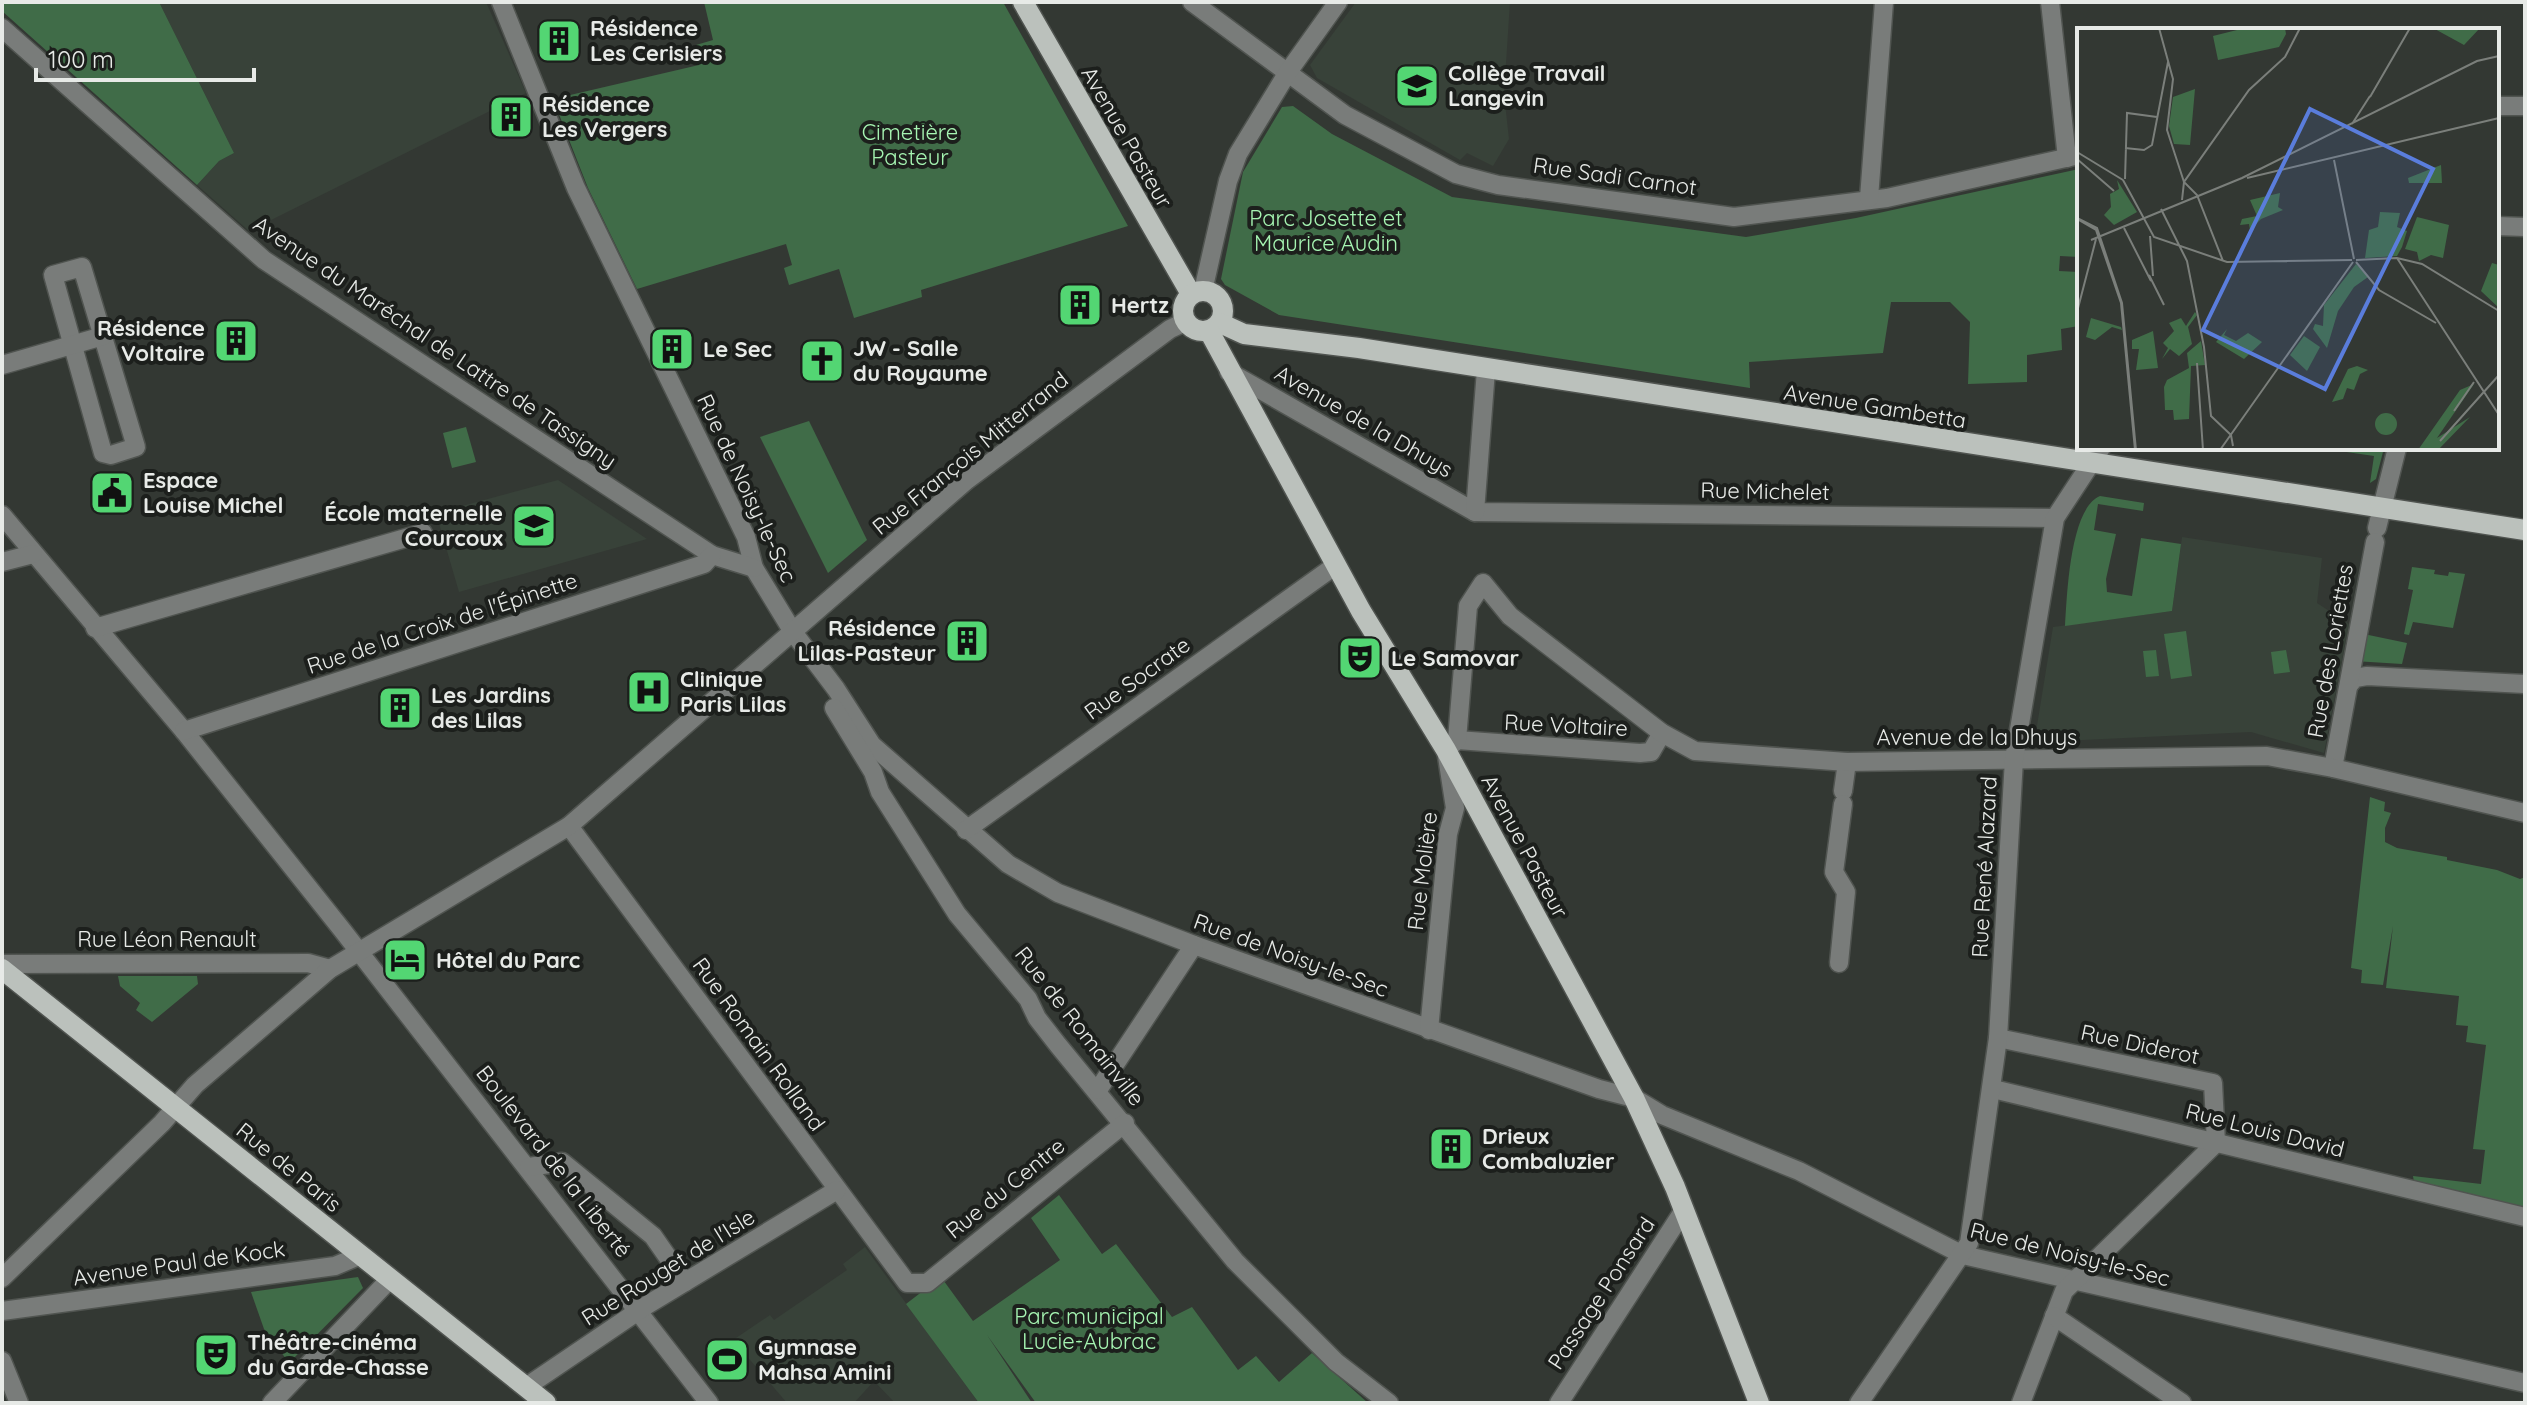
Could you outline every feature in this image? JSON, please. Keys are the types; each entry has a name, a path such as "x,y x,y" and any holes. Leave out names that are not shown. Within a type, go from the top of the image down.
{"main road":[{"name":"Avenue Pasteur","path":"1023,2 1197,292"},
{"path":"1197,292 1215,295 1223,305 1214,327 1196,331 1185,322 1183,304 1197,292"},
{"name":"Avenue Pasteur","path":"1214,327 1229,372 1336,565 1452,745 1634,1098 1684,1210 1759,1403"},
{"name":"Avenue Gambetta","path":"1214,327 1486,370 2097,456 2525,530"},
{"name":"Rue de Paris","path":"2,966 546,1403"}],"street":[{"name":"Rue de Noisy-le-Sec","path":"501,2 576,188 746,537 754,568 793,632 836,689 872,745 881,768 1008,864 1058,893 1194,945 1429,1030 1634,1098 1662,1115 1799,1171 1963,1255 2525,1383"},
{"name":"Rue Sadi Carnot","path":"1192,2 1345,115 1456,174 1498,185 1734,217 1887,198 2073,157"},
{"path":"1197,292 1238,154 1288,72 1338,2"},
{"path":"1869,198 1884,2"},
{"path":"2050,2 2073,157"},
{"name":"Avenue du Maréchal de Lattre de Tassigny","path":"2,28 264,260 712,555 754,568"},
{"path":"2499,106 2525,106"},
{"path":"2499,226 2525,227"},
{"path":"82,267 103,336 136,447 111,455 103,453 53,275 82,267"},
{"name":"Rue François Mitterrand","path":"2,1278 175,1107 330,969 569,826 967,480 1170,329 1185,322"},
{"path":"2,365 103,336"},
{"path":"1475,512 1486,370"},
{"name":"Avenue de la Dhuys","path":"1229,372 1475,512"},
{"name":"Rue des Loriettes","path":"2333,768 2381,507 2396,450"},
{"name":"Rue René Alazard","path":"1963,1255 1969,1243 1993,1089 2014,759 2055,518 2097,456"},
{"name":"Rue Michelet","path":"1475,512 2055,518"},
{"name":"Boulevard de la Liberté","path":"2,515 184,731 529,1167 709,1403"},
{"path":"95,628 423,533"},
{"path":"2,562 33,554"},
{"name":"Rue de la Croix de l'Épinette","path":"184,731 704,564 712,555"},
{"name":"Rue Socrate","path":"966,830 1336,565"},
{"name":"Avenue de la Dhuys","path":"1483,583 1510,616 1662,733 1695,751 1847,762 2112,761 2244,755 2289,758 2525,813"},
{"name":"Rue Molière","path":"1429,1030 1448,834 1455,808 1452,745 1468,606 1483,583"},
{"path":"2349,685 2355,678 2367,676 2525,684"},
{"name":"Rue Voltaire","path":"1452,745 1640,753 1651,752 1662,733"},
{"path":"1839,963 1846,892 1834,872 1847,762"},
{"name":"Rue de Romainville","path":"881,768 880,792 957,914 1235,1261 1336,1362 1389,1403"},
{"name":"Rue Romain Rolland","path":"569,826 901,1277 914,1285"},
{"path":"1098,1090 1194,945"},
{"name":"Rue Léon Renault","path":"2,966 308,963 330,969"},
{"name":"Rue Diderot","path":"1998,1038 2213,1083 2216,1143"},
{"name":"Rue Louis David","path":"1993,1089 2525,1217"},
{"name":"Rue du Centre","path":"914,1285 927,1283 1125,1123"},
{"path":"2021,1403 2054,1316 2072,1281 2216,1143"},
{"path":"529,1167 562,1162 653,1236 685,1282"},
{"name":"Rue Rouget de l'Isle","path":"526,1387 640,1310 837,1190"},
{"name":"Passage Ponsard","path":"1559,1403 1684,1210"},
{"name":"Avenue Paul de Kock","path":"2,1311 335,1266 361,1255"},
{"path":"1859,1403 1963,1255"},
{"path":"272,1403 390,1279"},
{"path":"2054,1316 2182,1403"},
{"path":"2,1361 19,1403"}],"shaded area":[{"path":"159,2 486,2 526,93 249,231 197,185 219,161 234,153"},
{"name":"Collège Travail Langevin","path":"1356,2 1510,2 1504,94 1509,139 1493,166 1467,153 1460,160 1317,78 1310,65"},
{"name":"École maternelle Courcoux","path":"558,480 647,539 459,592 436,513"},
{"path":"2182,537 2322,558 2317,603 2349,624 2324,753 2251,732 2040,742 2035,738 2053,627 2172,611"},
{"path":"865,1247 979,1403 895,1403 874,1381 854,1403 787,1403 733,1340 770,1315 774,1320 847,1270 843,1264"}],"green space":[{"path":"2,2 159,2 234,153 219,161 197,185 2,11"},
{"name":"Cimetière Pasteur","path":"704,2 1003,2 1128,226 921,290 922,297 854,318 839,269 789,285 784,268 792,265 786,244 637,289 588,188 553,99 699,65 696,45 713,40"},
{"name":"Parc Josette et Maurice Audin","path":"1293,106 1332,134 1452,197 1746,237 1856,218 2077,169 2077,257 2060,256 2059,271 2077,272 2077,326 2061,329 2062,350 2027,355 2027,382 1968,384 1970,322 1950,302 1891,302 1883,353 1749,362 1750,388 1279,315 1225,285 1221,279 1243,172 1282,107"},
{"path":"809,421 867,540 828,573 760,437"},
{"path":"466,427 476,462 452,468 443,433"},
{"path":"2333,450 2383,450 2376,479 2370,483 2374,456"},
{"path":"2100,496 2144,503 2143,511 2098,504 2094,530 2116,534 2106,579 2107,592 2132,596 2141,538 2181,544 2172,611 2065,626 2076,534 2090,504"},
{"path":"2412,567 2435,570 2434,574 2448,576 2449,572 2465,574 2453,628 2413,622 2409,635 2404,634 2413,590 2408,589"},
{"path":"2186,631 2192,676 2171,679 2164,634"},
{"path":"2359,633 2407,643 2402,664 2354,661"},
{"path":"2156,650 2159,676 2146,677 2143,651"},
{"path":"2286,650 2290,672 2274,674 2271,652"},
{"path":"2370,797 2385,802 2384,811 2391,813 2385,828 2385,842 2397,848 2447,857 2447,860 2497,870 2520,879 2525,877 2525,1209 2414,1182 2413,1176 2481,1184 2485,1150 2473,1149 2486,1045 2466,1042 2468,1026 2456,1025 2459,996 2386,988 2393,926 2383,985 2361,983 2362,970 2351,968"},
{"path":"118,976 197,976 198,984 152,1022 136,1010 140,1003 120,986"},
{"name":"Parc municipal Lucie-Aubrac","path":"1059,1195 1102,1254 1116,1244 1172,1317 1192,1307 1238,1370 1256,1356 1279,1382 1312,1353 1368,1403 1036,1403 987,1335 1032,1403 979,1403 906,1304 941,1277 973,1321 1060,1260 1031,1218"},
{"path":"358,1277 363,1288 289,1363 264,1329 251,1292"}],"place":[{"name":"Résidence Les Cerisiers","path":"559,41"},
{"name":"Collège Travail Langevin","path":"1417,86"},
{"name":"Résidence Les Vergers","path":"511,117"},
{"name":"Hertz","path":"1080,305"},
{"name":"Résidence Voltaire","path":"236,341"},
{"name":"Le Sec","path":"672,349"},
{"name":"JW - Salle du Royaume","path":"822,361"},
{"name":"Espace Louise Michel","path":"112,493"},
{"name":"École maternelle Courcoux","path":"534,526"},
{"name":"Résidence Lilas-Pasteur","path":"967,641"},
{"name":"Le Samovar","path":"1360,658"},
{"name":"Clinique Paris Lilas","path":"649,692"},
{"name":"Les Jardins des Lilas","path":"400,708"},
{"name":"Hôtel du Parc","path":"405,960"},
{"name":"Drieux Combaluzier","path":"1451,1149"},
{"name":"Théâtre-cinéma du Garde-Chasse","path":"216,1355"},
{"name":"Gymnase Mahsa Amini","path":"727,1360"}]}
